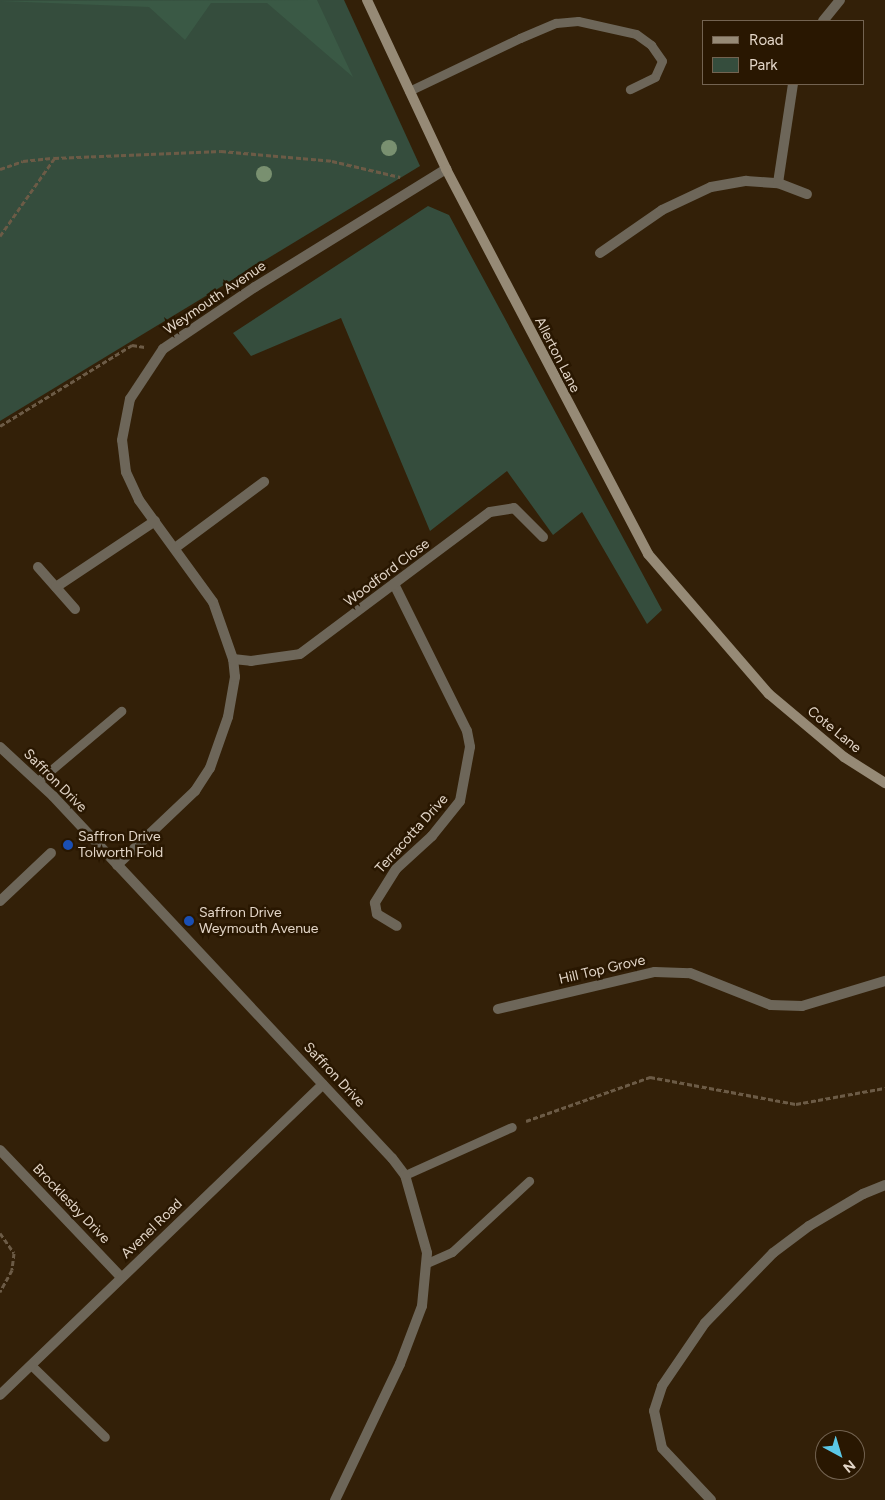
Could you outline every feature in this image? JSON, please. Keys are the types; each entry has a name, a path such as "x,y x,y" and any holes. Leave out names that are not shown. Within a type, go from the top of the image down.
{"street":[{"name":"Allerton Lane","path":"367,0 446,169 648,554 769,694"},
{"path":"824,20 840,0"},
{"path":"778,183 793,85"},
{"name":"Weymouth Avenue","path":"117,865 195,791 210,768 228,717 235,677 233,659 213,602 155,521 126,472 122,440 130,399 163,350 255,287 422,182 446,169"},
{"path":"600,253 662,210 711,188 746,181 778,183 807,194"},
{"path":"175,548 264,482"},
{"name":"Woodford Close","path":"233,659 251,661 300,654 490,512 514,508 543,537"},
{"path":"56,587 155,521"},
{"path":"38,567 75,609"},
{"name":"Terracotta Drive","path":"394,584 467,731 470,747 460,801 432,836 396,869 375,903 377,914 397,926"},
{"name":"Cote Lane","path":"769,694 844,757 885,783"},
{"name":"Saffron Drive","path":"0,747 38,781 324,1084 392,1158 405,1176 427,1253 422,1306 400,1364 336,1500"},
{"path":"0,901 51,853"},
{"name":"Hill Top Grove","path":"498,1009 655,972 690,973 772,1005 802,1006 885,981"},
{"name":"Avenel Road","path":"0,1395 324,1084"},
{"name":"Brocklesby Drive","path":"0,1150 121,1277"},
{"path":"712,1500 662,1448 654,1411 662,1386 705,1323 772,1253 809,1226 863,1194 885,1185"}],"lane":[{"path":"409,91 520,38 556,23 578,21 636,34 651,45 662,62 655,77 630,89"},
{"path":"38,781 121,711"},
{"path":"405,1176 512,1127"},
{"path":"427,1264 452,1252 529,1181"},
{"path":"31,1366 105,1437"}],"path":[{"path":"0,169 23,161 54,158 221,151 332,161 422,182"},
{"path":"0,236 54,158"},
{"path":"0,426 132,345 163,350"},
{"path":"512,1127 650,1078 796,1104 885,1088"},
{"path":"0,1233 14,1253 12,1270 0,1292"}],"green space":[{"path":"0,0 344,0 420,166 0,421"},
{"path":"317,0 353,77 267,3 211,3 185,40 149,7 0,1"},
{"path":"428,206 449,215 662,610 647,624 582,512 553,535 507,471 430,531 341,318 251,356 233,333"}],"place":[{"name":"Saffron Drive Tolworth Fold","path":"68,845"},
{"name":"Saffron Drive Weymouth Avenue","path":"189,921"}]}
